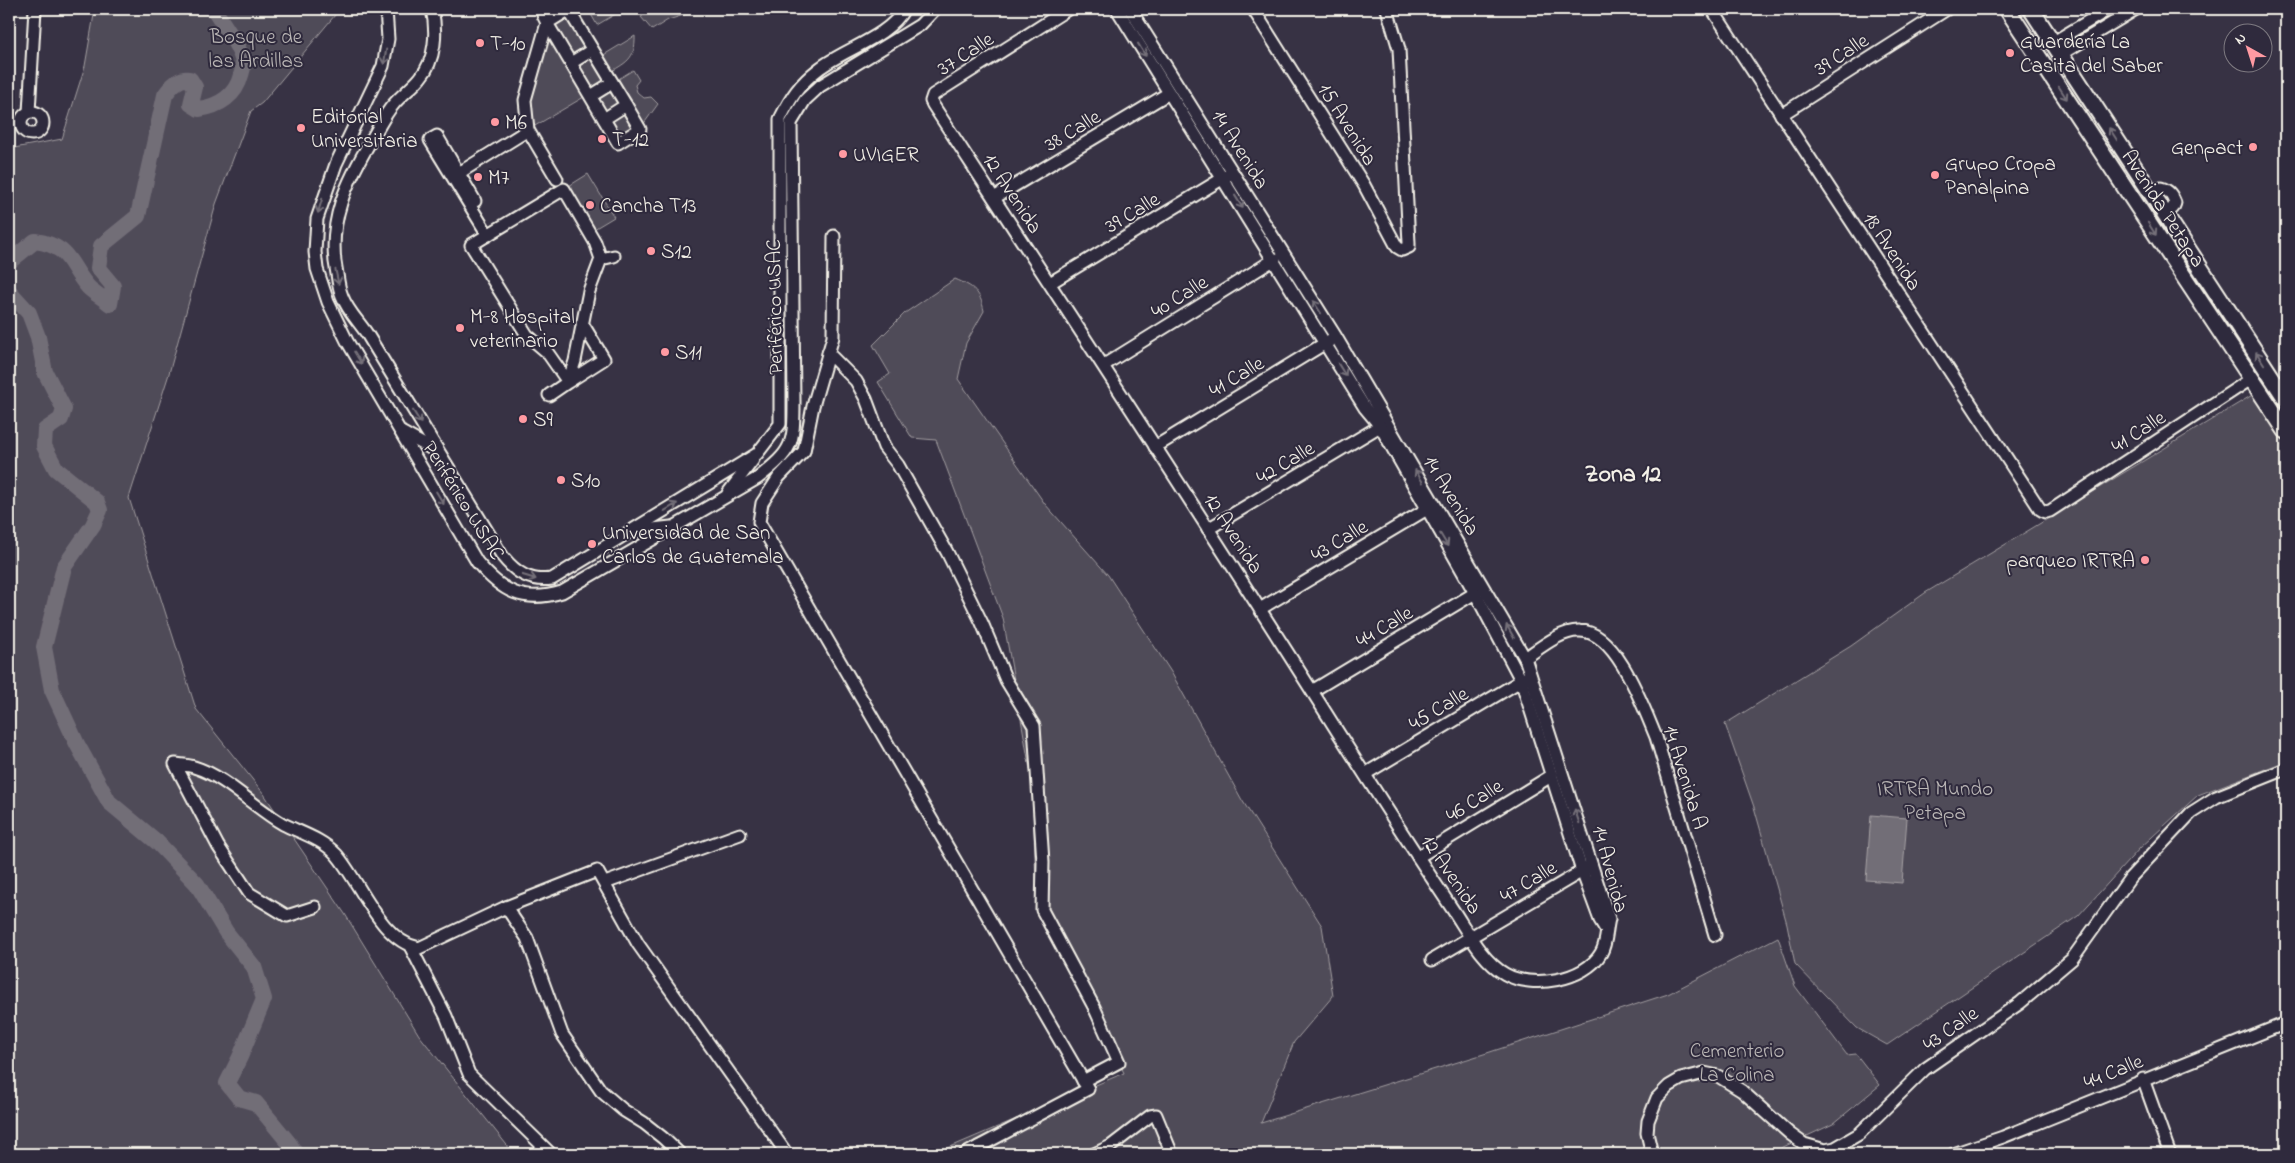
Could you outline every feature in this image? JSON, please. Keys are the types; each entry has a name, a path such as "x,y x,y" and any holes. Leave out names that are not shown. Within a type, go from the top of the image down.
{"main road":[{"name":"Avenida Petapa","path":"2007,9 2286,431"},
{"name":"Avenida Petapa","path":"2031,9 2286,399"},
{"path":"2036,51 2049,55 2057,48"}],"street":[{"path":"29,112 35,9"},
{"name":"Periférico USAC","path":"386,9 388,39 383,66 336,164 317,219 315,252 317,269 328,302 347,341 477,562 498,585 509,591 534,597 562,592 758,478 781,460 789,448 794,435 791,123 805,100 820,86 920,25 935,9"},
{"path":"568,9 640,129 618,142 545,19 568,9"},
{"name":"Periférico USAC","path":"432,11 435,32 434,48 426,69 386,115 363,154 335,218 332,240 341,295 367,334 503,557 513,569 524,576 536,579 552,579 758,454 780,424 780,119 794,91 820,68 887,28 904,9"},
{"name":"37 Calle","path":"933,95 1050,14 1068,9"},
{"name":"14 Avenida","path":"1117,9 1169,93 1228,175 1331,340 1431,507 1475,593 1526,677 1587,868"},
{"name":"14 Avenida","path":"1130,9 1275,259 1331,340 1365,408 1380,426 1525,658 1526,677 1551,776 1609,919 1603,951 1589,966 1575,974 1556,980 1533,983 1518,980"},
{"name":"15 Avenida","path":"1253,9 1364,185 1397,247 1405,250 1410,243 1399,49 1387,9"},
{"name":"18 Avenida","path":"1712,9 2012,467 2040,509 2045,512"},
{"name":"39 Calle","path":"1781,115 1947,9"},
{"path":"2057,48 2109,9"},
{"path":"2057,48 2136,9"},
{"path":"545,19 525,100 528,130 556,179"},
{"path":"571,63 592,50"},
{"path":"590,96 612,83"},
{"name":"38 Calle","path":"994,198 1169,93"},
{"name":"12 Avenida","path":"933,95 931,101 933,105 1104,366 1418,857 1492,965 1504,974 1518,980"},
{"path":"604,119 626,105"},
{"path":"459,173 528,130"},
{"path":"475,201 437,136 430,140 488,234"},
{"name":"39 Calle","path":"1050,283 1228,175"},
{"path":"564,189 595,242 601,259 589,291 575,361 568,382 547,352 527,335 471,245 564,189"},
{"path":"834,236 833,337 804,451 779,477 762,503 759,522 1088,1089 978,1151 965,1154"},
{"path":"601,259 614,256"},
{"name":"40 Calle","path":"1104,366 1275,259"},
{"path":"347,306 345,324 347,341"},
{"path":"549,395 604,358 582,323"},
{"name":"41 Calle","path":"1156,447 1331,340"},
{"path":"828,353 856,381 866,399 884,447 898,465 947,552 982,623 1006,680 1034,726 1043,862 1042,910 1094,1007 1119,1062 1083,1081"},
{"name":"41 Calle","path":"2045,512 2251,379"},
{"name":"42 Calle","path":"1208,529 1380,426"},
{"path":"401,432 440,454"},
{"path":"724,498 758,454"},
{"name":"43 Calle","path":"1260,609 1431,507"},
{"path":"630,532 675,526"},
{"name":"44 Calle","path":"1312,691 1475,593"},
{"name":"14 Avenida A","path":"1525,658 1552,641 1574,631 1588,632 1602,640 1615,654 1631,682 1656,737 1715,935"},
{"name":"45 Calle","path":"1365,774 1526,677"},
{"path":"315,907 288,916 249,893 218,846 175,764 194,767 215,778 284,824 309,835 335,853 391,934 410,946 419,948 506,907 598,871 638,944 787,1154"},
{"name":"43 Calle","path":"1652,1154 1648,1121 1658,1098 1669,1086 1681,1079 1704,1073 1718,1076 1742,1091 1804,1144 1825,1150 1835,1148 1859,1134 1925,1069 2020,1003 2072,959 2130,878 2191,813 2202,804 2224,793 2286,769"},
{"name":"46 Calle","path":"1418,857 1551,776"},
{"path":"605,882 740,834"},
{"name":"47 Calle","path":"1432,960 1587,868"},
{"path":"506,907 527,938 562,1034 601,1091 623,1110 663,1138 680,1154"},
{"path":"410,946 446,1016 470,1074 551,1154"},
{"name":"44 Calle","path":"1953,1154 2286,1023"},
{"path":"2143,1079 2170,1154"},
{"path":"1094,1154 1111,1146 1150,1116 1156,1115 1172,1154"}],"green space":[{"name":"Bosque de las Ardillas","path":"95,9 340,9 262,103 251,111 216,204 168,377 129,498 196,709 264,794 345,914 419,1035 514,1154 9,1154 9,149 62,139 85,66"},
{"path":"588,9 624,9 597,25"},
{"path":"655,9 703,9 668,20 652,30 641,17"},
{"path":"568,10 597,59 635,36 634,51 631,56 607,74 612,83 633,70 639,80 635,85 637,92 644,98 651,97 658,104 640,129 618,143 589,94 528,130 525,100 547,23"},
{"name":"Cancha T13","path":"588,174 614,217 589,232 564,189"},
{"name":"Cementerio La Colina","path":"955,279 975,290 984,311 966,343 958,379 1045,504 1108,575 1171,672 1242,800 1322,926 1333,996 1294,1042 1261,1123 1487,1053 1668,994 1778,937 1795,986 1847,1055 1856,1054 1880,1085 1833,1124 1781,1148 1775,1154 934,1154 1124,1073 1036,884 1032,781 1003,618 936,440 912,438 878,382 890,374 873,345 905,313"},
{"name":"IRTRA Mundo Petapa","path":"2254,394 2286,445 2286,761 2198,795 2140,848 2078,916 1887,1045 1857,1028 1795,964 1787,924 1754,807 1725,724 1851,646 1925,593"}],"shaded area":[{"path":"1871,815 1907,818 1902,883 1866,880"}],"waterway":[{"path":"9,262 35,241 47,243 56,247 68,257 88,287 110,304 113,286 98,268 101,246 138,216 165,95 173,85 182,79 190,79 195,87 191,104 199,109 214,105 226,98 239,82 243,68 242,58 214,9"},
{"path":"9,291 29,313 38,337 45,372 64,409 61,419 45,430 44,446 56,469 97,502 100,510 93,525 64,567 44,647 52,690 77,744 109,802 157,842 197,884 226,932 254,967 264,999 227,1083 239,1098 256,1103 296,1154"}],"place":[{"name":"T-10","path":"480,43"},
{"name":"Guardería La Casita del Saber","path":"2010,53"},
{"name":"M6","path":"495,122"},
{"name":"Editorial Universitaria","path":"301,128"},
{"name":"T-12","path":"602,139"},
{"name":"Genpact","path":"2253,147"},
{"name":"UVIGER","path":"843,154"},
{"name":"Grupo Cropa Panalpina","path":"1935,175"},
{"name":"M7","path":"478,177"},
{"name":"Cancha T13","path":"590,205"},
{"name":"S12","path":"651,251"},
{"name":"M-8 Hospital veterinario","path":"460,328"},
{"name":"S11","path":"665,352"},
{"name":"S9","path":"523,419"},
{"name":"S10","path":"561,480"},
{"name":"Universidad de San Carlos de Guatemala","path":"592,544"},
{"name":"parqueo IRTRA","path":"2145,560"}],"district":[{"name":"Zona 12","path":"1623,473"}]}
